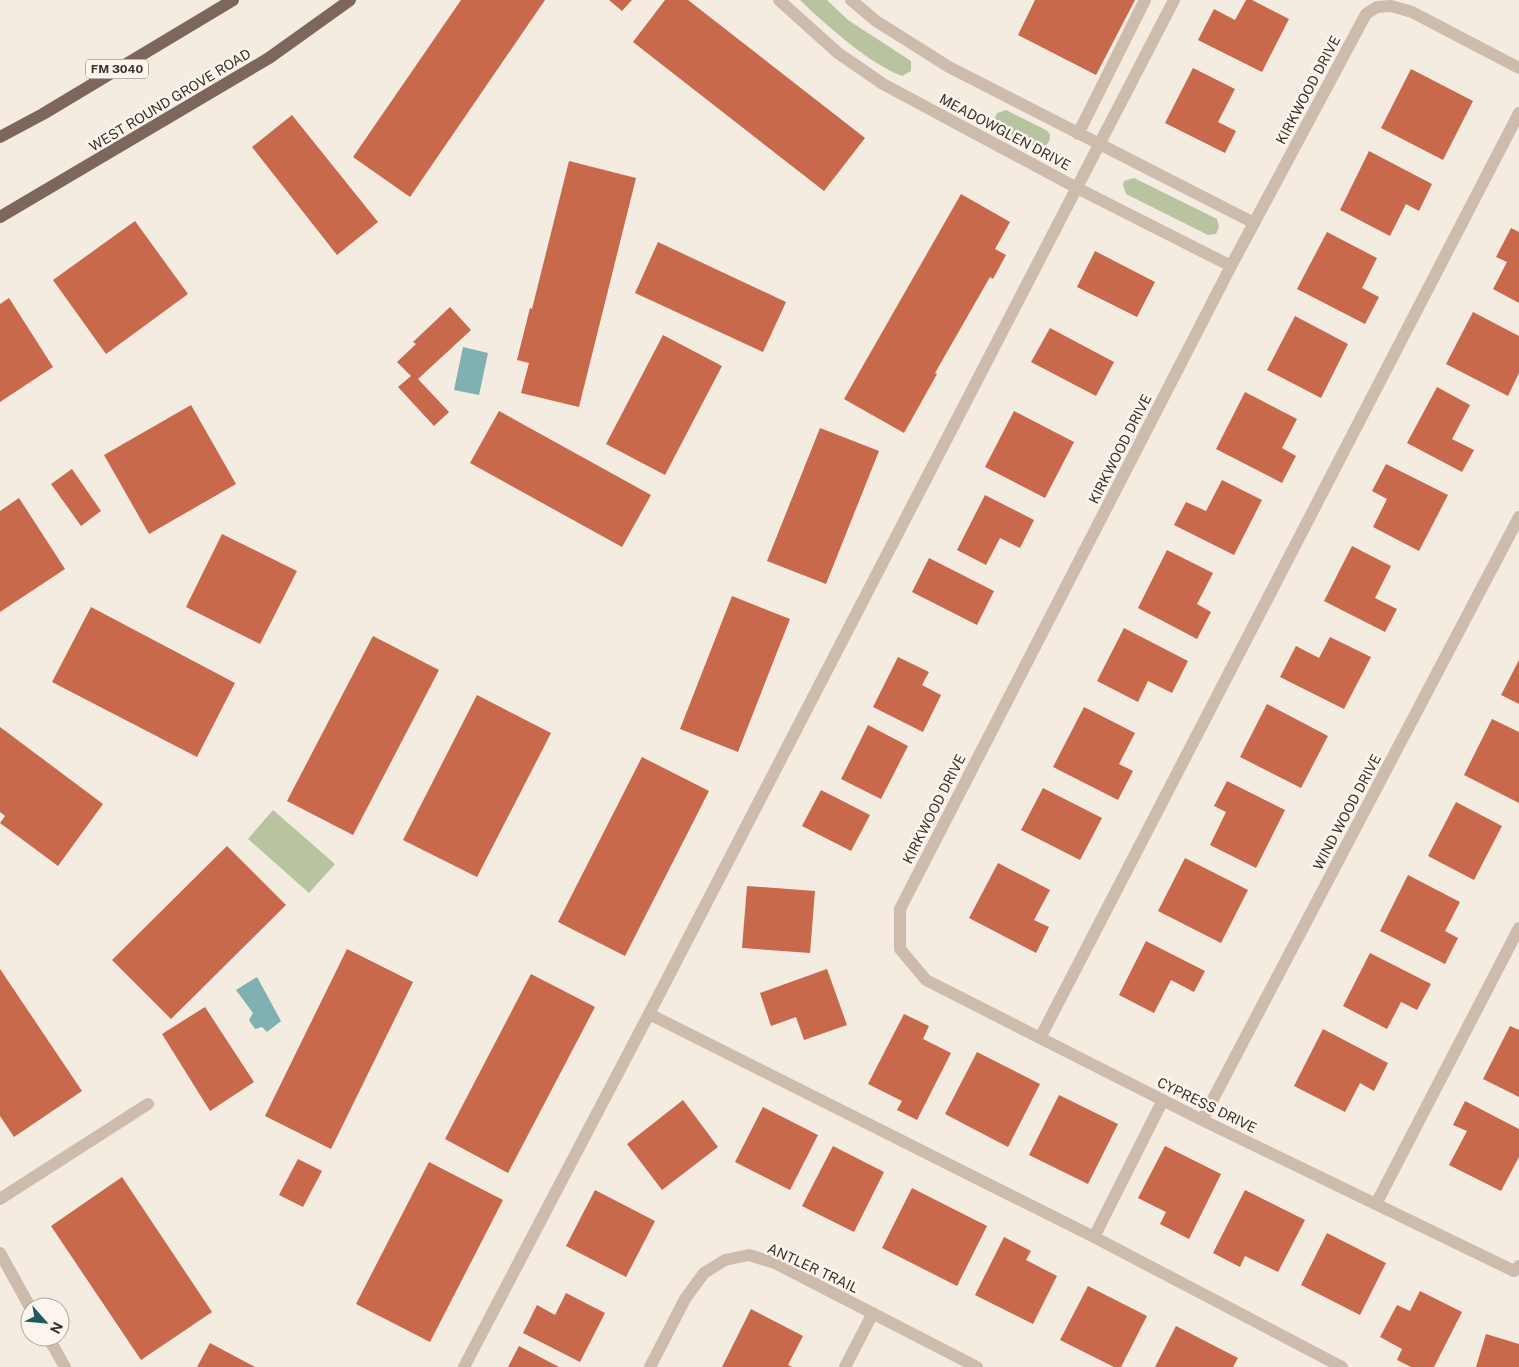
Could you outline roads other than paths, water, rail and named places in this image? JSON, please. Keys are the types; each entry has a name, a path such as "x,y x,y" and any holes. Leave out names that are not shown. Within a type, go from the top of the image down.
{"main road":[{"name":"FM 3040","path":"0,137 43,114 233,0"},
{"name":"WEST ROUND GROVE ROAD","path":"0,217 269,58 350,0"}],"street":[{"name":"MEADOWGLEN DRIVE","path":"780,0 838,53 883,84 1077,188 1231,266"},
{"path":"851,0 876,21 949,67 1254,223"},
{"path":"1078,134 1145,0"},
{"path":"464,1367 1174,0"},
{"name":"KIRKWOOD DRIVE","path":"900,949 900,909 1231,266 1366,14 1377,7 1391,6 1412,12 1519,68"},
{"path":"1040,1038 1519,113"},
{"name":"WIND WOOD DRIVE","path":"1202,1120 1519,517"},
{"path":"1376,1204 1519,928"},
{"name":"CYPRESS DRIVE","path":"900,949 926,980 1202,1120 1376,1204 1517,1268"},
{"path":"648,1014 1094,1237 1342,1367"},
{"path":"1094,1237 1163,1100"},
{"path":"0,1199 148,1104"},
{"path":"0,1253 24,1297"},
{"name":"ANTLER TRAIL","path":"650,1367 685,1299 704,1273 725,1260 749,1255 775,1263 977,1367"},
{"path":"845,1367 873,1313"},
{"path":"54,1347 66,1367"}],"water":[{"path":"463,347 488,353 479,395 454,390"},
{"path":"257,977 281,1021 267,1032 262,1027 255,1029 249,1020 253,1013 236,990"}]}
